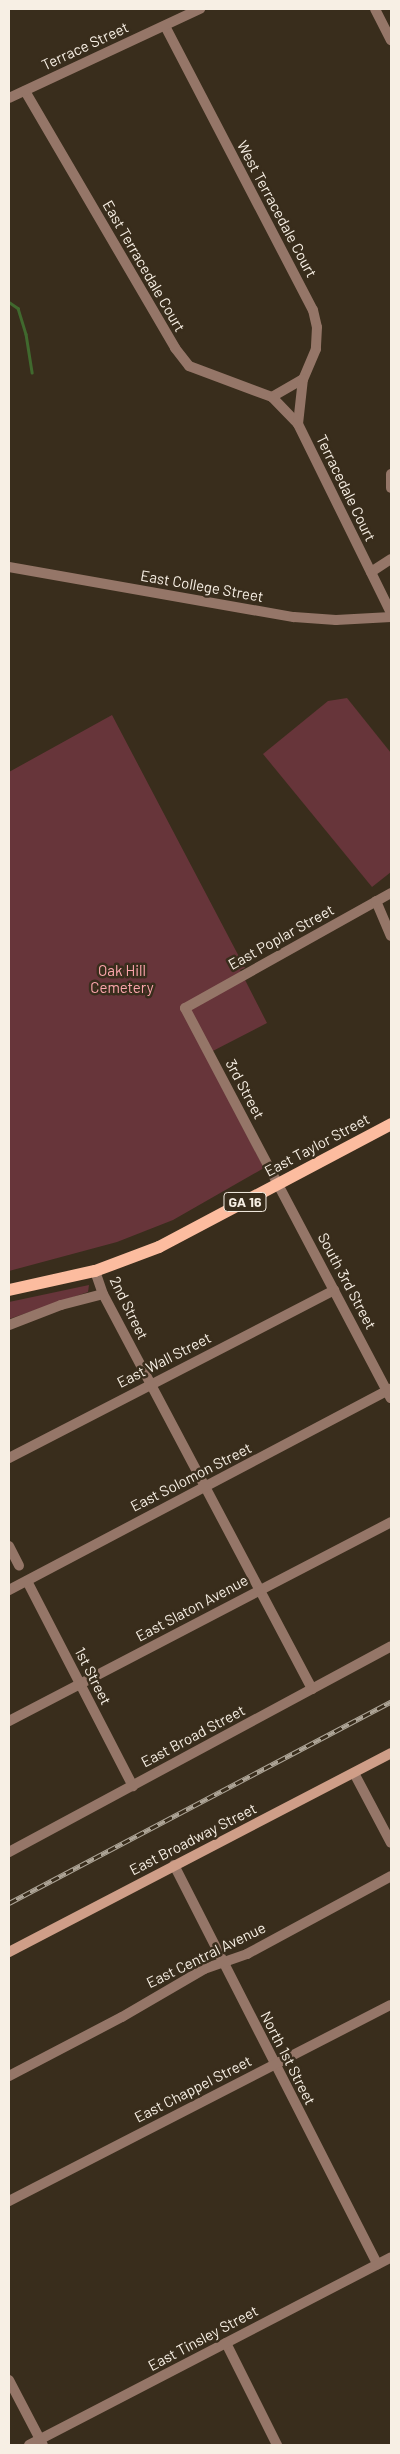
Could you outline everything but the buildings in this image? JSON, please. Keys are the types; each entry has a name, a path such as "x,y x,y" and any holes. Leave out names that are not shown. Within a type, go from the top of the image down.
{"main road":[{"name":"East Taylor Street","path":"95,1270 166,1244 391,1124"},
{"name":"GA 16","path":"9,1290 95,1270"},
{"name":"East Broadway Street","path":"9,1952 391,1753"}],"street":[{"name":"Terrace Street","path":"9,98 200,9"},
{"path":"375,9 391,40"},
{"name":"West Terracedale Court","path":"164,26 313,310 317,327 316,349 303,379 298,424"},
{"name":"East Terracedale Court","path":"25,90 175,348 189,366 272,397"},
{"path":"272,397 303,379"},
{"name":"Terracedale Court","path":"272,397 298,424 391,613"},
{"path":"391,474 391,488"},
{"path":"371,572 391,559"},
{"name":"East College Street","path":"9,567 294,617 336,620 391,617"},
{"name":"East Poplar Street","path":"185,1008 391,893"},
{"path":"376,902 391,936"},
{"name":"3rd Street","path":"185,1008 278,1184"},
{"name":"South 3rd Street","path":"278,1184 391,1393"},
{"name":"2nd Street","path":"95,1270 103,1294 152,1384 258,1590"},
{"name":"East Wall Street","path":"9,1458 334,1290"},
{"path":"9,1325 61,1305 103,1294"},
{"name":"East Solomon Street","path":"9,1590 205,1486 391,1393"},
{"name":"East Slaton Avenue","path":"9,1721 391,1522"},
{"path":"9,1546 19,1566"},
{"name":"1st Street","path":"27,1581 132,1786"},
{"path":"258,1590 312,1689"},
{"name":"East Broad Street","path":"9,1852 391,1646"},
{"path":"354,1772 391,1843"},
{"name":"North 1st Street","path":"174,1865 376,2264"},
{"name":"East Central Avenue","path":"9,2076 122,2017 204,1970 247,1954 391,1876"},
{"name":"East Chappel Street","path":"9,2201 391,2005"},
{"name":"East Tinsley Street","path":"29,2445 41,2442 391,2257"},
{"path":"226,2343 277,2445"},
{"path":"9,2380 41,2442"}],"green space":[{"path":"347,698 391,753 391,872 372,887 263,754 328,701"},
{"name":"Oak Hill Cemetery","path":"112,715 245,968 240,970 267,1023 205,1055 264,1168 173,1220 117,1242 9,1271 9,772"},
{"path":"89,1285 88,1292 9,1319 9,1302"}],"waterway":[{"path":"9,302 18,308 26,334 32,373"}],"railway":[{"path":"9,1903 391,1702"}]}
